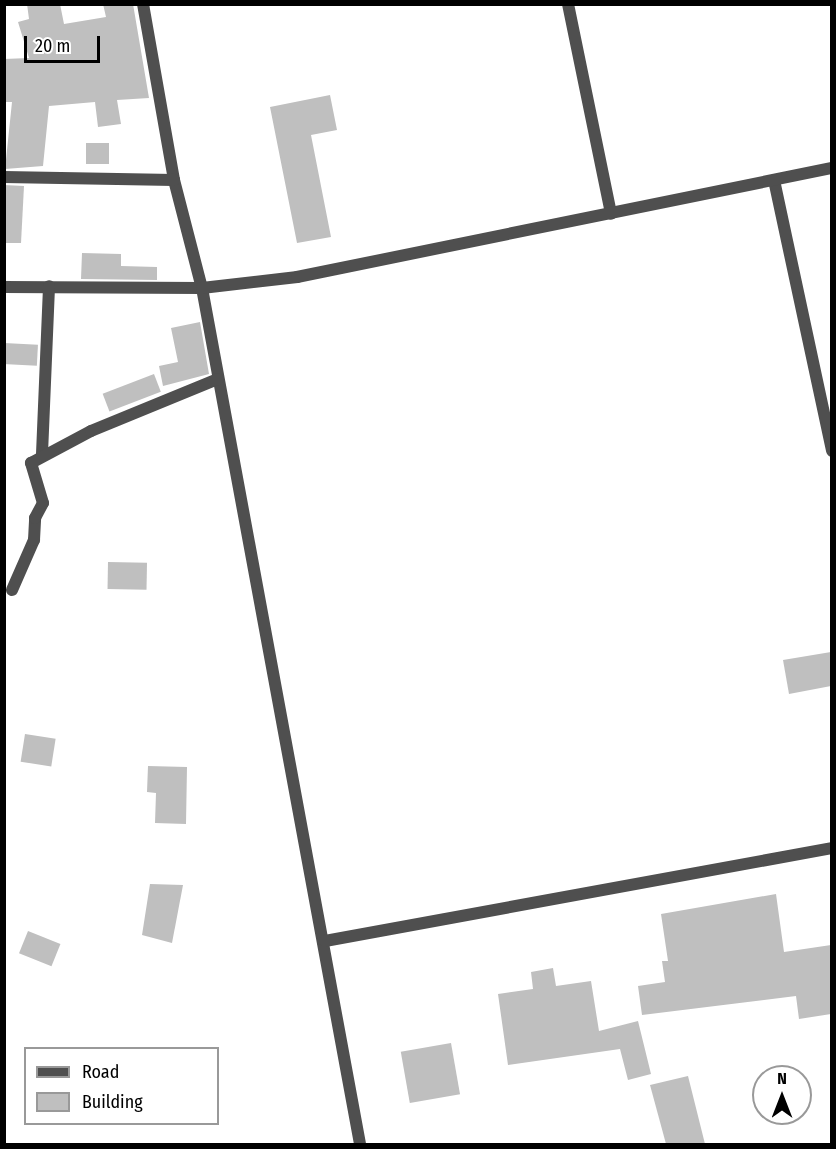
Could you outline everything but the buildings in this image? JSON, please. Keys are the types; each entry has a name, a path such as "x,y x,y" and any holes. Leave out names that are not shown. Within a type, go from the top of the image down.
{"street":[{"path":"143,4 174,180 202,288 280,726 326,940 360,1144"},
{"path":"568,4 611,214"},
{"path":"4,286 202,288 349,269 468,240 611,214 831,168"},
{"path":"4,177 174,180"},
{"path":"774,180 831,451"},
{"path":"42,454 49,286"},
{"path":"12,590 34,540 35,518 43,503 31,463 42,454 218,379"},
{"path":"326,940 831,848"}]}
